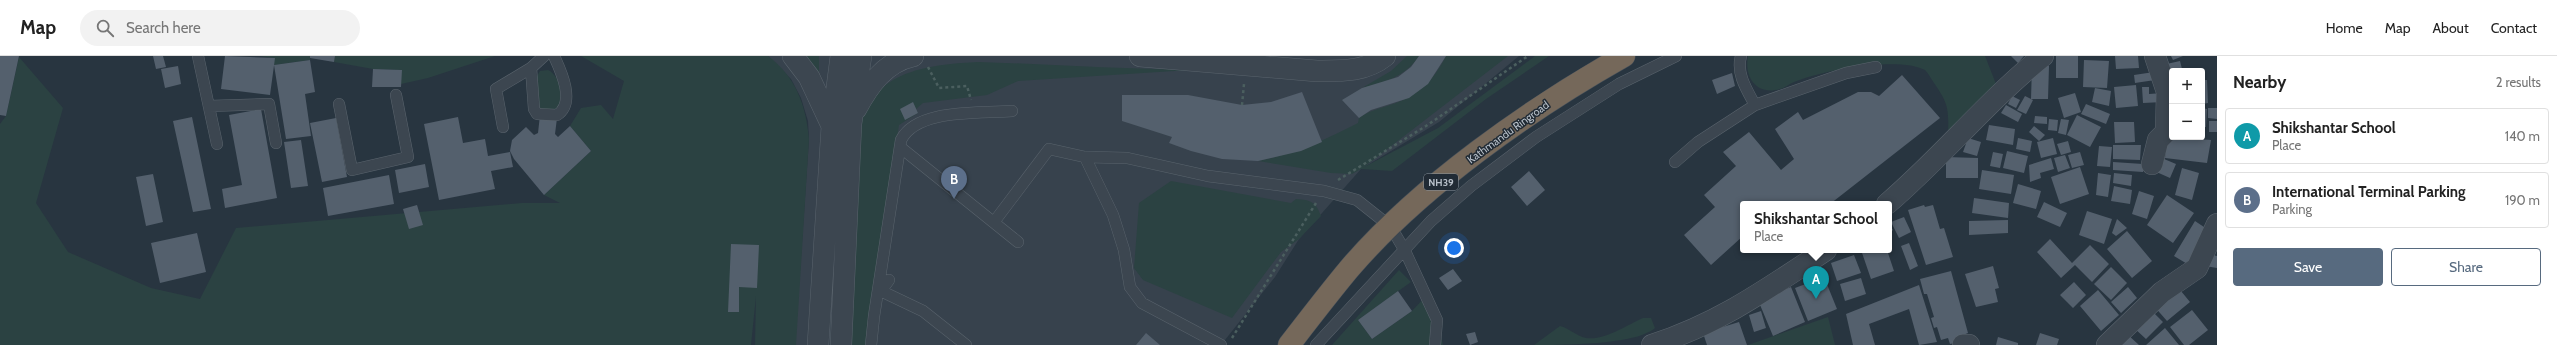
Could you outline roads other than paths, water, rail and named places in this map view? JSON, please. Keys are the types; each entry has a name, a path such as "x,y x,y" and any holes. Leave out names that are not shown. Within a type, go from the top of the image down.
{"highway":[{"name":"Kathmandu Ringroad","path":"1289,345 1350,268 1422,198 1484,148 1588,76 1624,56"}],"street":[{"path":"793,56 809,76 842,125"},
{"path":"841,56 841,345"},
{"path":"818,345 842,125 861,56"},
{"path":"842,125 882,72 893,64 913,56"},
{"path":"1140,56 1317,71 1346,71 1365,68 1385,56"},
{"path":"1890,201 1946,150 2010,82 2043,56"},
{"path":"2152,164 2158,140 2166,132 2167,92 2155,56"},
{"path":"2106,345 2162,292 2197,268 2217,224"},
{"path":"1652,345 1688,333 1736,310 1822,253"},
{"path":"1963,345 1969,345"}],"lane":[{"path":"198,56 217,144"},
{"path":"503,127 496,89 532,68 544,56"},
{"path":"532,68 534,109 537,114 558,115 566,102 565,86 554,56"},
{"path":"1316,345 1405,251 1431,221 1471,186 1536,137 1619,84 1676,56"},
{"path":"1741,56 1739,62 1743,81 1755,105"},
{"path":"1675,162 1698,142 1755,105 1846,73 1876,67"},
{"path":"339,104 352,170 408,157 396,95"},
{"path":"209,106 269,104 276,143"},
{"path":"871,345 900,147 906,130 918,122 934,117 1012,112"},
{"path":"900,147 1018,242"},
{"path":"994,222 1049,149 1085,157 1127,158 1208,176 1324,191 1357,200 1391,227 1405,251 1437,320 1435,345"},
{"path":"1085,157 1113,215 1124,250 1130,287 1135,296 1142,303 1221,345"},
{"path":"889,280 881,291 923,311 966,345"}],"place":[{"name":"International Terminal Parking","path":"954,199"},
{"name":"Shikshantar School","path":"1816,299"}]}
